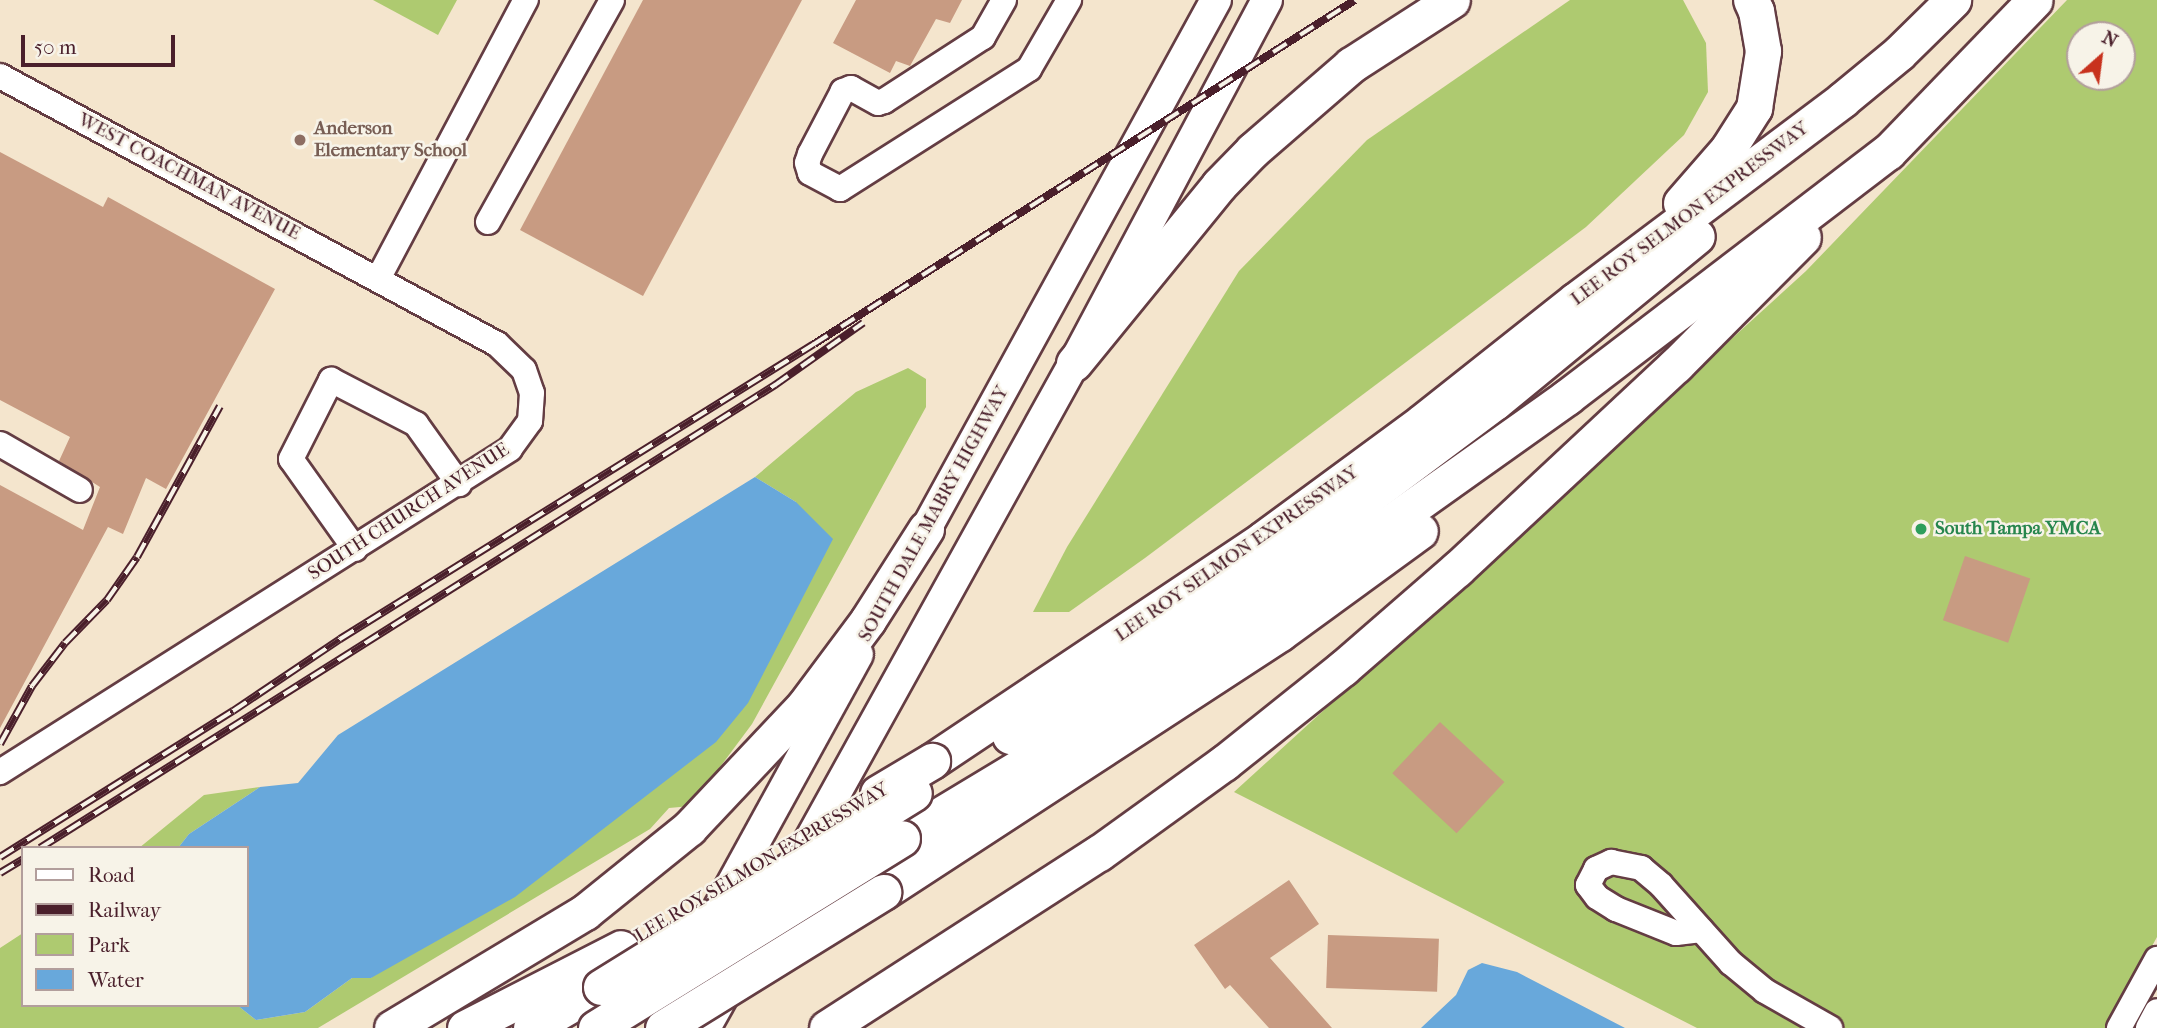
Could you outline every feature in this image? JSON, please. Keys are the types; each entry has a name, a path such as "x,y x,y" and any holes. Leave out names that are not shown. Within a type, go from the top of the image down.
{"highway":[{"path":"1074,363 1220,185 1272,132 1351,65 1452,0"},
{"path":"1576,300 1670,215 1746,125 1759,89 1763,51 1756,11 1751,0"},
{"name":"LEE ROY SELMON EXPRESSWAY","path":"465,1028 621,948 932,761 1263,539 1422,422 1576,300 1842,100 1899,53 1953,0"},
{"path":"827,1028 1099,853 1224,763 1343,667 1457,569 1676,365 2035,0"},
{"path":"531,1028 1115,673 1234,593 1414,465 1647,279 1817,129 1842,100"},
{"path":"596,1028 1096,721 1434,493 1567,397 1888,152"},
{"path":"663,1028 883,892 1280,633 1469,496 1701,310 1888,152"},
{"path":"391,1028 584,912 639,872 689,828 804,706 867,620 926,529"},
{"path":"542,1028 601,987"}],"main road":[{"name":"SOUTH DALE MABRY HIGHWAY","path":"653,1028 1216,0"},
{"path":"705,1028 1074,363 1267,0"}],"street":[{"path":"378,279 526,0"},
{"path":"488,222 612,0"},
{"path":"1004,0 983,37 884,101 878,103 851,88 843,91 810,154 807,163 810,173 840,189 1029,69 1069,0"},
{"name":"WEST COACHMAN AVENUE","path":"0,76 378,279"},
{"name":"SOUTH CHURCH AVENUE","path":"0,772 510,449 530,421 532,393 524,370 497,344 378,279"},
{"path":"355,549 291,459 331,380 416,424 458,484"},
{"path":"0,444 80,490"},
{"path":"1701,930 1731,963 1765,991 1830,1028"},
{"path":"2119,1028 2157,959"},
{"path":"2148,1028 2157,1011"}],"green space":[{"path":"373,0 457,0 438,35"},
{"path":"1570,0 1683,0 1706,43 1708,92 1684,135 1586,227 1145,558 1069,612 1033,612 1067,547 1239,271 1367,140"},
{"name":"South Tampa YMCA","path":"2067,0 2157,0 2157,937 2107,1028 1697,1028 1234,792 1806,271"},
{"path":"908,368 926,379 926,407 752,724 691,806 669,808 650,829 318,1028 0,1028 0,948 21,934 21,1007 240,1007 256,1020 305,1012 352,978 371,978 796,502 755,477 856,392"},
{"path":"260,787 189,834 180,846 141,846 204,795"}],"water":[{"path":"755,477 796,502 833,539 748,703 716,742 515,897 371,978 352,978 305,1012 256,1020 240,1007 248,1007 248,846 180,846 189,834 260,787 298,783 338,735"},
{"path":"1482,963 1517,972 1625,1028 1421,1028 1456,995 1468,970"}],"building":[{"path":"643,0 802,0 643,296 520,230"},
{"path":"856,0 962,0 950,23 936,19 910,66 896,61 890,73 833,43"},
{"path":"0,152 103,207 108,197 275,289 166,489 146,478 123,534 108,527 0,728 0,485 83,530 100,487 59,461 70,437 0,400"},
{"path":"1965,556 2030,578 2008,643 1943,620"},
{"path":"1440,722 1504,782 1457,833 1392,773"},
{"path":"1289,880 1319,924 1270,958 1332,1028 1269,1028 1230,985 1225,989 1194,945"},
{"path":"1328,935 1439,939 1437,992 1326,988"}],"railway":[{"path":"0,857 233,711 340,639 814,344 1355,0"},
{"path":"43,846 775,385 863,323"},
{"path":"0,744 32,686 65,643 107,600 137,557 220,406"},
{"path":"0,873 21,860"}],"place":[{"name":"Anderson Elementary School","path":"300,140"},
{"name":"South Tampa YMCA","path":"1921,529"}]}
